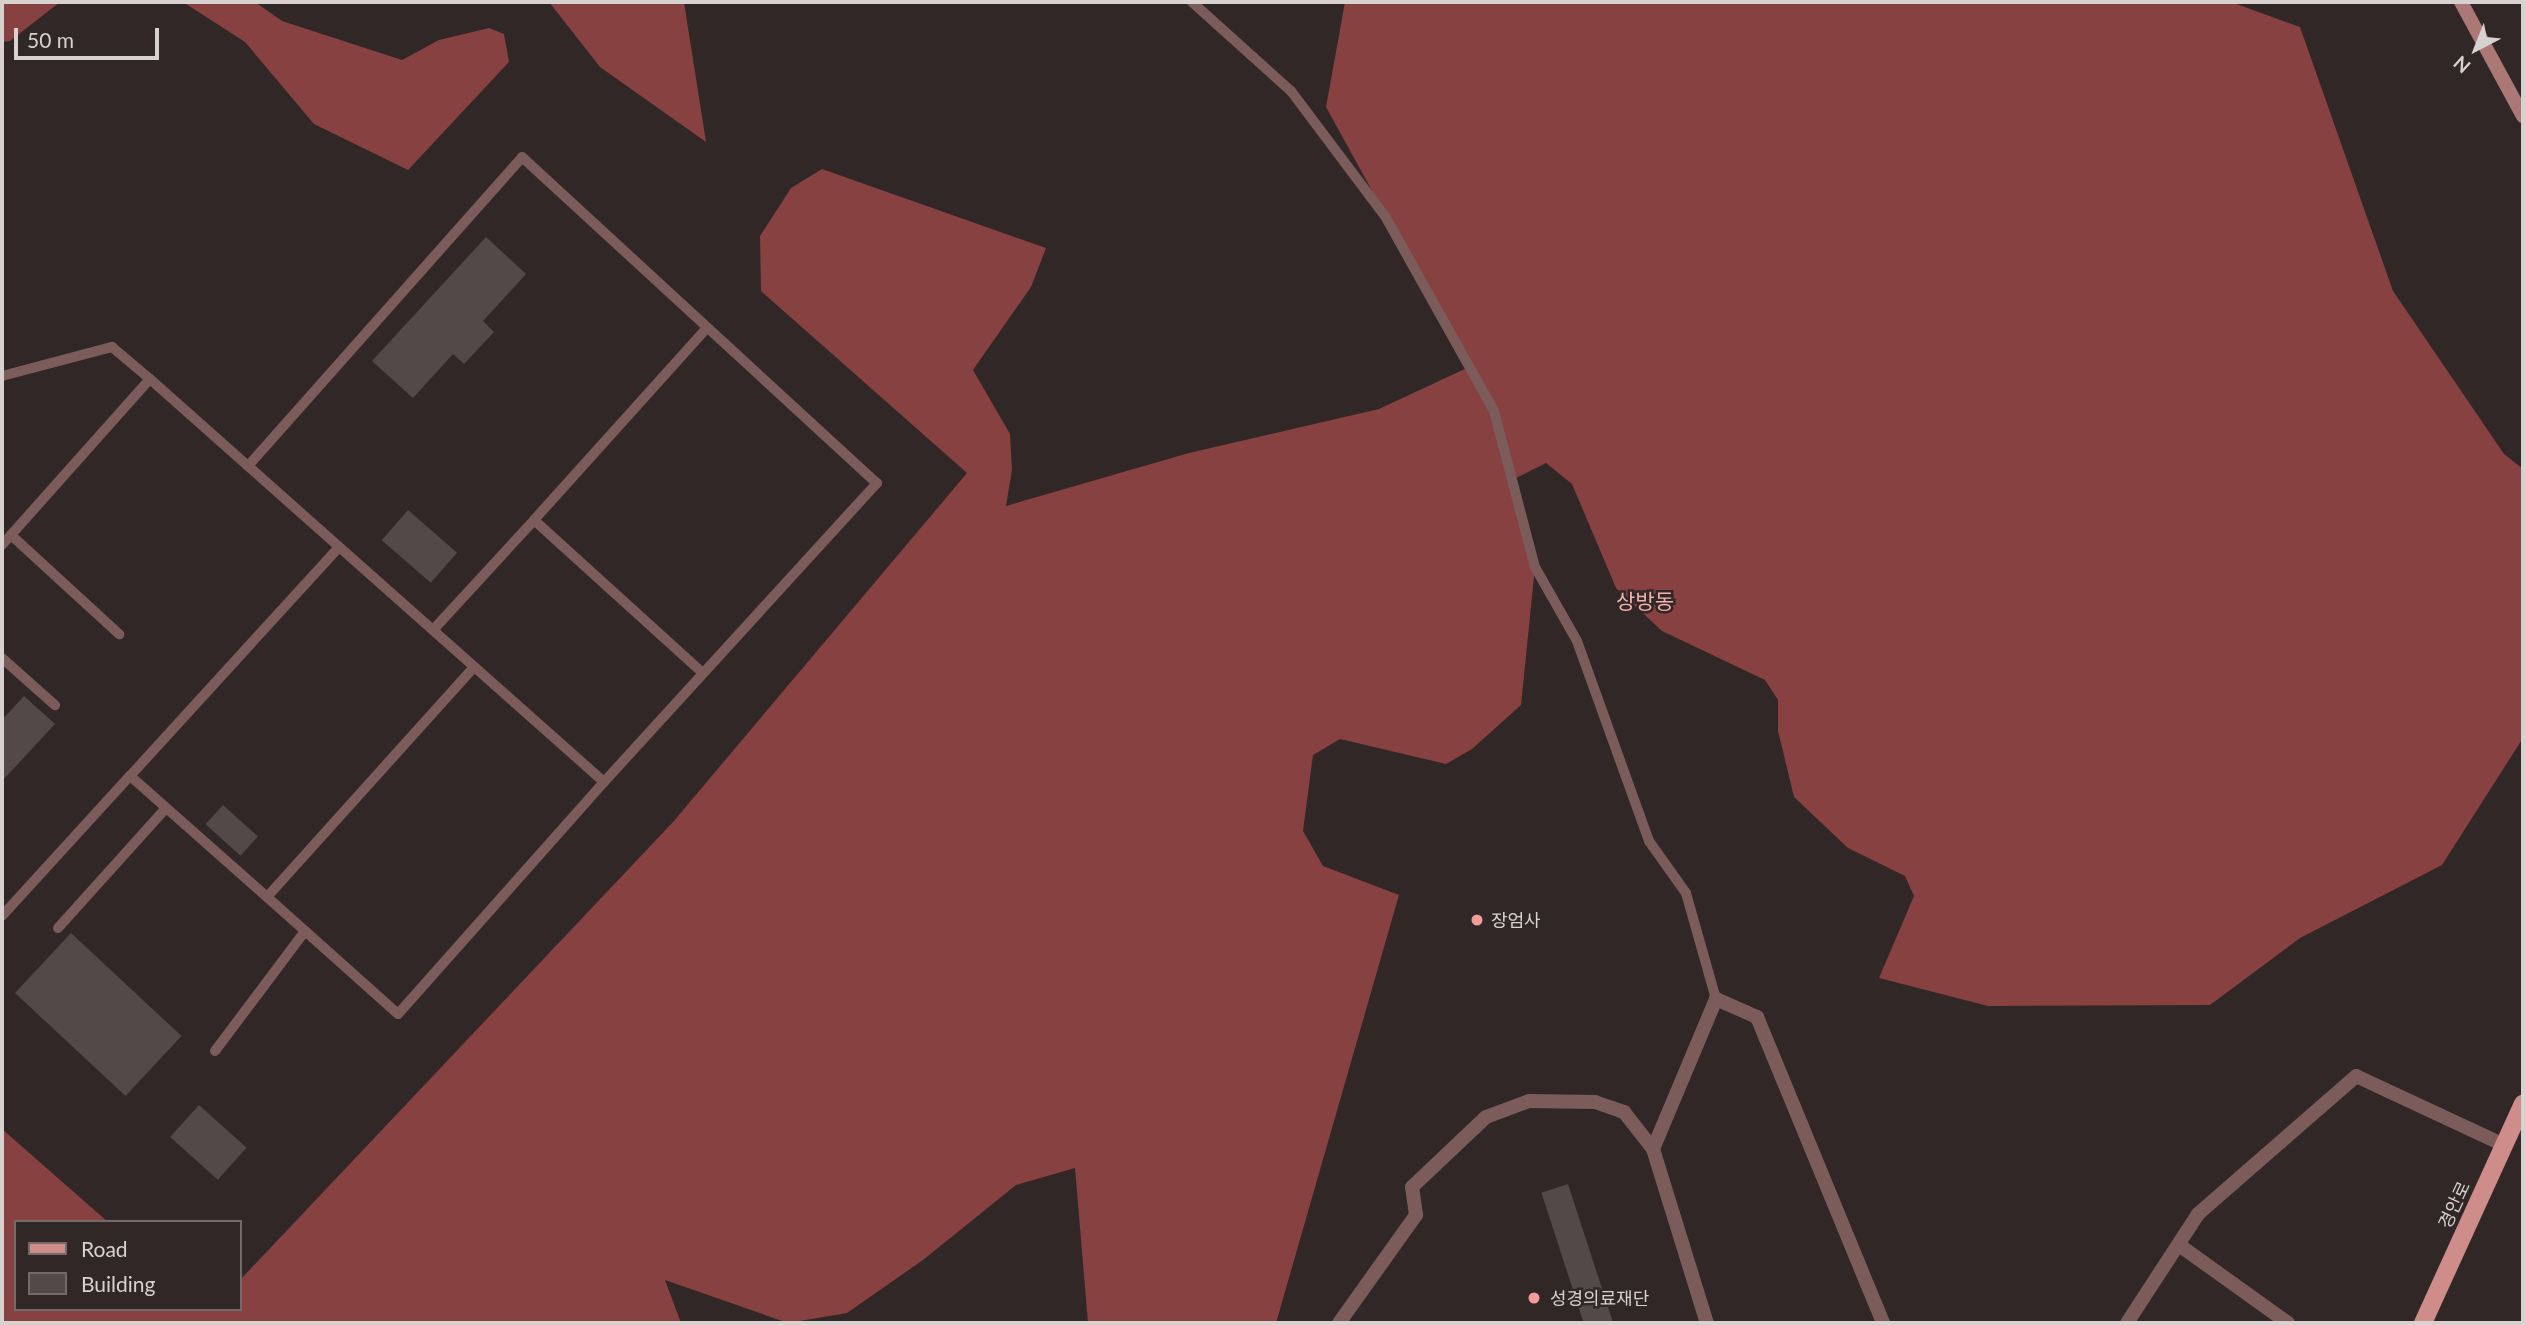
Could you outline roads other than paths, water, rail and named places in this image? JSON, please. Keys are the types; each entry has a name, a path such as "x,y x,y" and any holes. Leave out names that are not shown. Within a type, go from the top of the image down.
{"main road":[{"path":"2461,2 2523,117"},
{"name":"경안로","path":"2423,1323 2523,1104"}],"street":[{"path":"1653,1149 1716,999 1757,1017 1883,1323"},
{"path":"2127,1323 2198,1214 2356,1076 2504,1145"},
{"path":"1339,1323 1416,1215 1412,1187 1486,1117 1529,1101 1595,1102 1624,1112 1653,1149 1707,1323"},
{"path":"2179,1245 2288,1323"}],"lane":[{"path":"1192,2 1292,91 1385,216 1494,411 1535,567 1577,641 1648,841 1686,893 1716,999"},
{"path":"130,776 398,1014 604,782 877,483 522,157 248,466"},
{"path":"433,630 708,328"},
{"path":"2,376 112,347 604,782"},
{"path":"2,545 150,379"},
{"path":"534,520 704,673"},
{"path":"11,535 119,634"},
{"path":"2,916 339,547"},
{"path":"2,658 55,705"},
{"path":"267,897 474,667"},
{"path":"58,928 166,808"},
{"path":"215,1051 305,931"}],"place":[{"name":"장엄사","path":"1477,920"},
{"name":"성경의료재단","path":"1534,1298"}],"district":[{"name":"상방동","path":"1645,601"}]}
